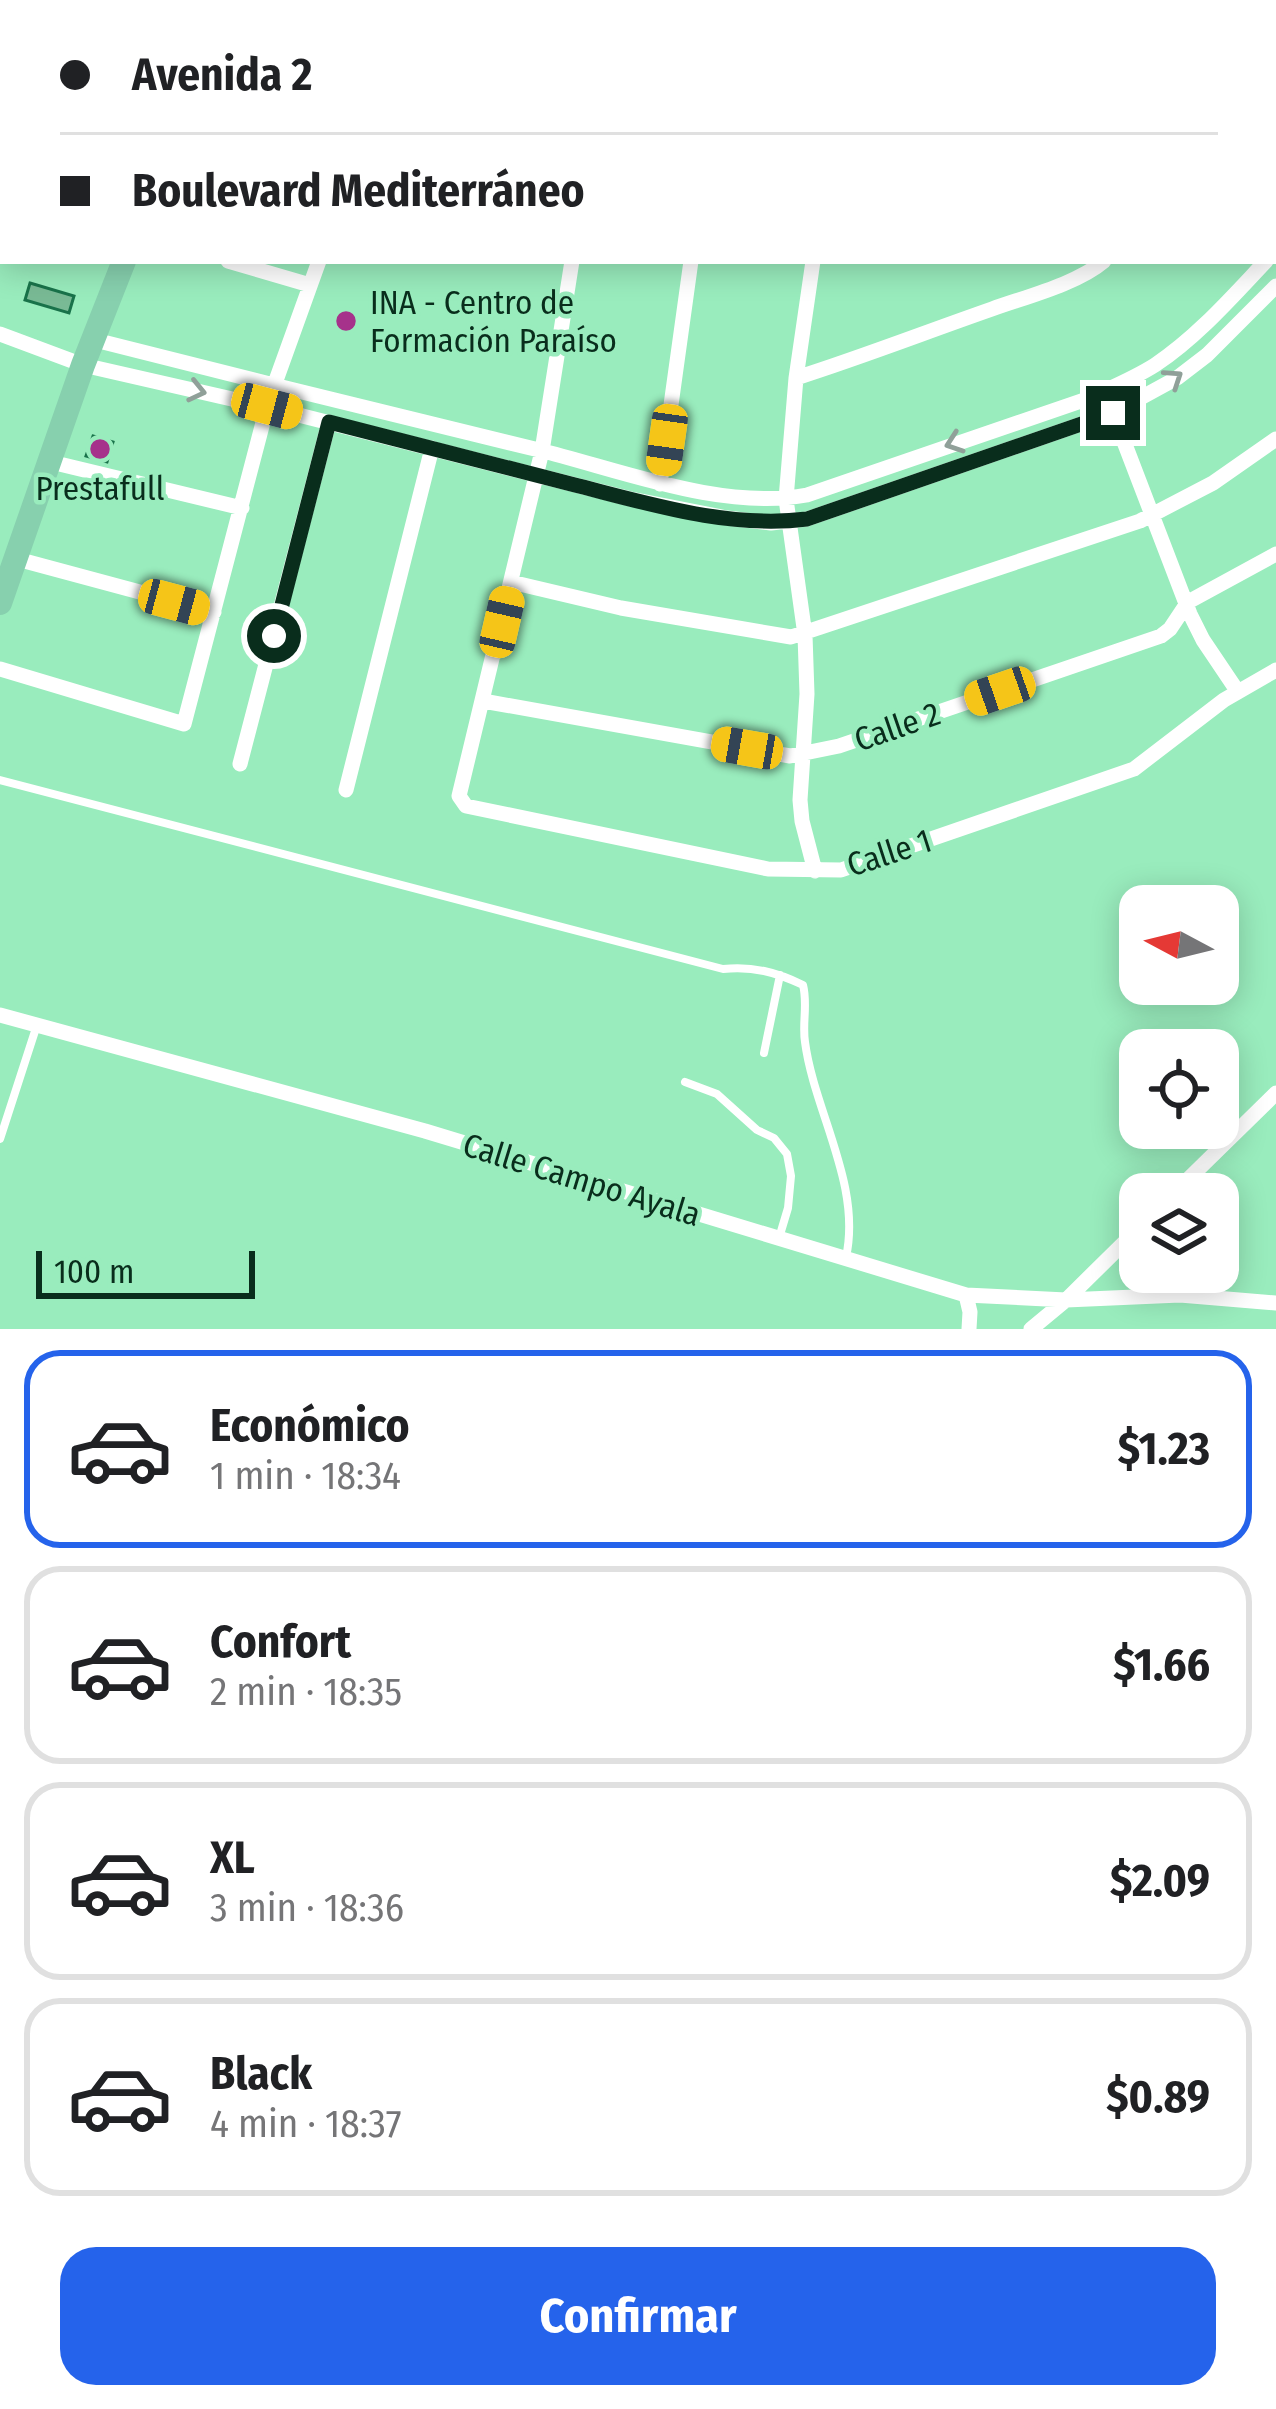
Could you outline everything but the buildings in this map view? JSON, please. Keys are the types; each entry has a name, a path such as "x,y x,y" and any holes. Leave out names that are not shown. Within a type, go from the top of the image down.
{"main road":[{"path":"0,603 123,264"}],"street":[{"path":"238,264 310,285"},
{"path":"274,386 318,264"},
{"path":"483,701 542,451 572,264"},
{"path":"661,484 692,264"},
{"path":"813,264 796,378 787,499 805,632 808,694 800,800 815,871"},
{"path":"796,378 1030,295 1100,264"},
{"path":"95,340 661,484 787,499 1087,399 1126,381 1187,339 1263,264"},
{"path":"0,334 83,365 267,406 631,499 771,523 826,512 1113,413 1177,378 1207,355 1276,286"},
{"path":"0,669 184,724 267,406"},
{"path":"1113,413 1186,604 1203,640 1238,692"},
{"path":"240,764 329,422"},
{"path":"511,582 621,608 791,637 1152,515 1213,483 1276,439"},
{"path":"346,790 432,448"},
{"path":"51,462 242,508"},
{"name":"Calle 2","path":"483,701 790,756 804,754 1160,636 1186,604 1276,554"},
{"path":"16,559 214,612"},
{"name":"Calle 1","path":"483,701 459,796 466,806 768,868 841,871 1134,769 1224,700 1276,670"},
{"name":"Calle Campo Ayala","path":"0,1015 425,1131 966,1295 1066,1300 1180,1295 1276,1303"},
{"path":"1194,1173 1276,1093"},
{"path":"1031,1329 1119,1248"},
{"path":"966,1295 969,1329"}],"lane":[{"path":"0,780 723,969 747,967 780,975 802,985 806,995 803,1037 842,1172 849,1244 845,1259"},
{"path":"764,1054 780,975"},
{"path":"0,1139 37,1024"},
{"path":"685,1082 717,1094 757,1130 774,1138 787,1154 790,1192 778,1239"}],"place":[{"name":"INA - Centro de Formación Paraíso","path":"346,321"},
{"name":"Prestafull","path":"100,449"}],"route":[{"path":"274,636 329,422 631,499 771,523 807,519 1113,413"}]}
